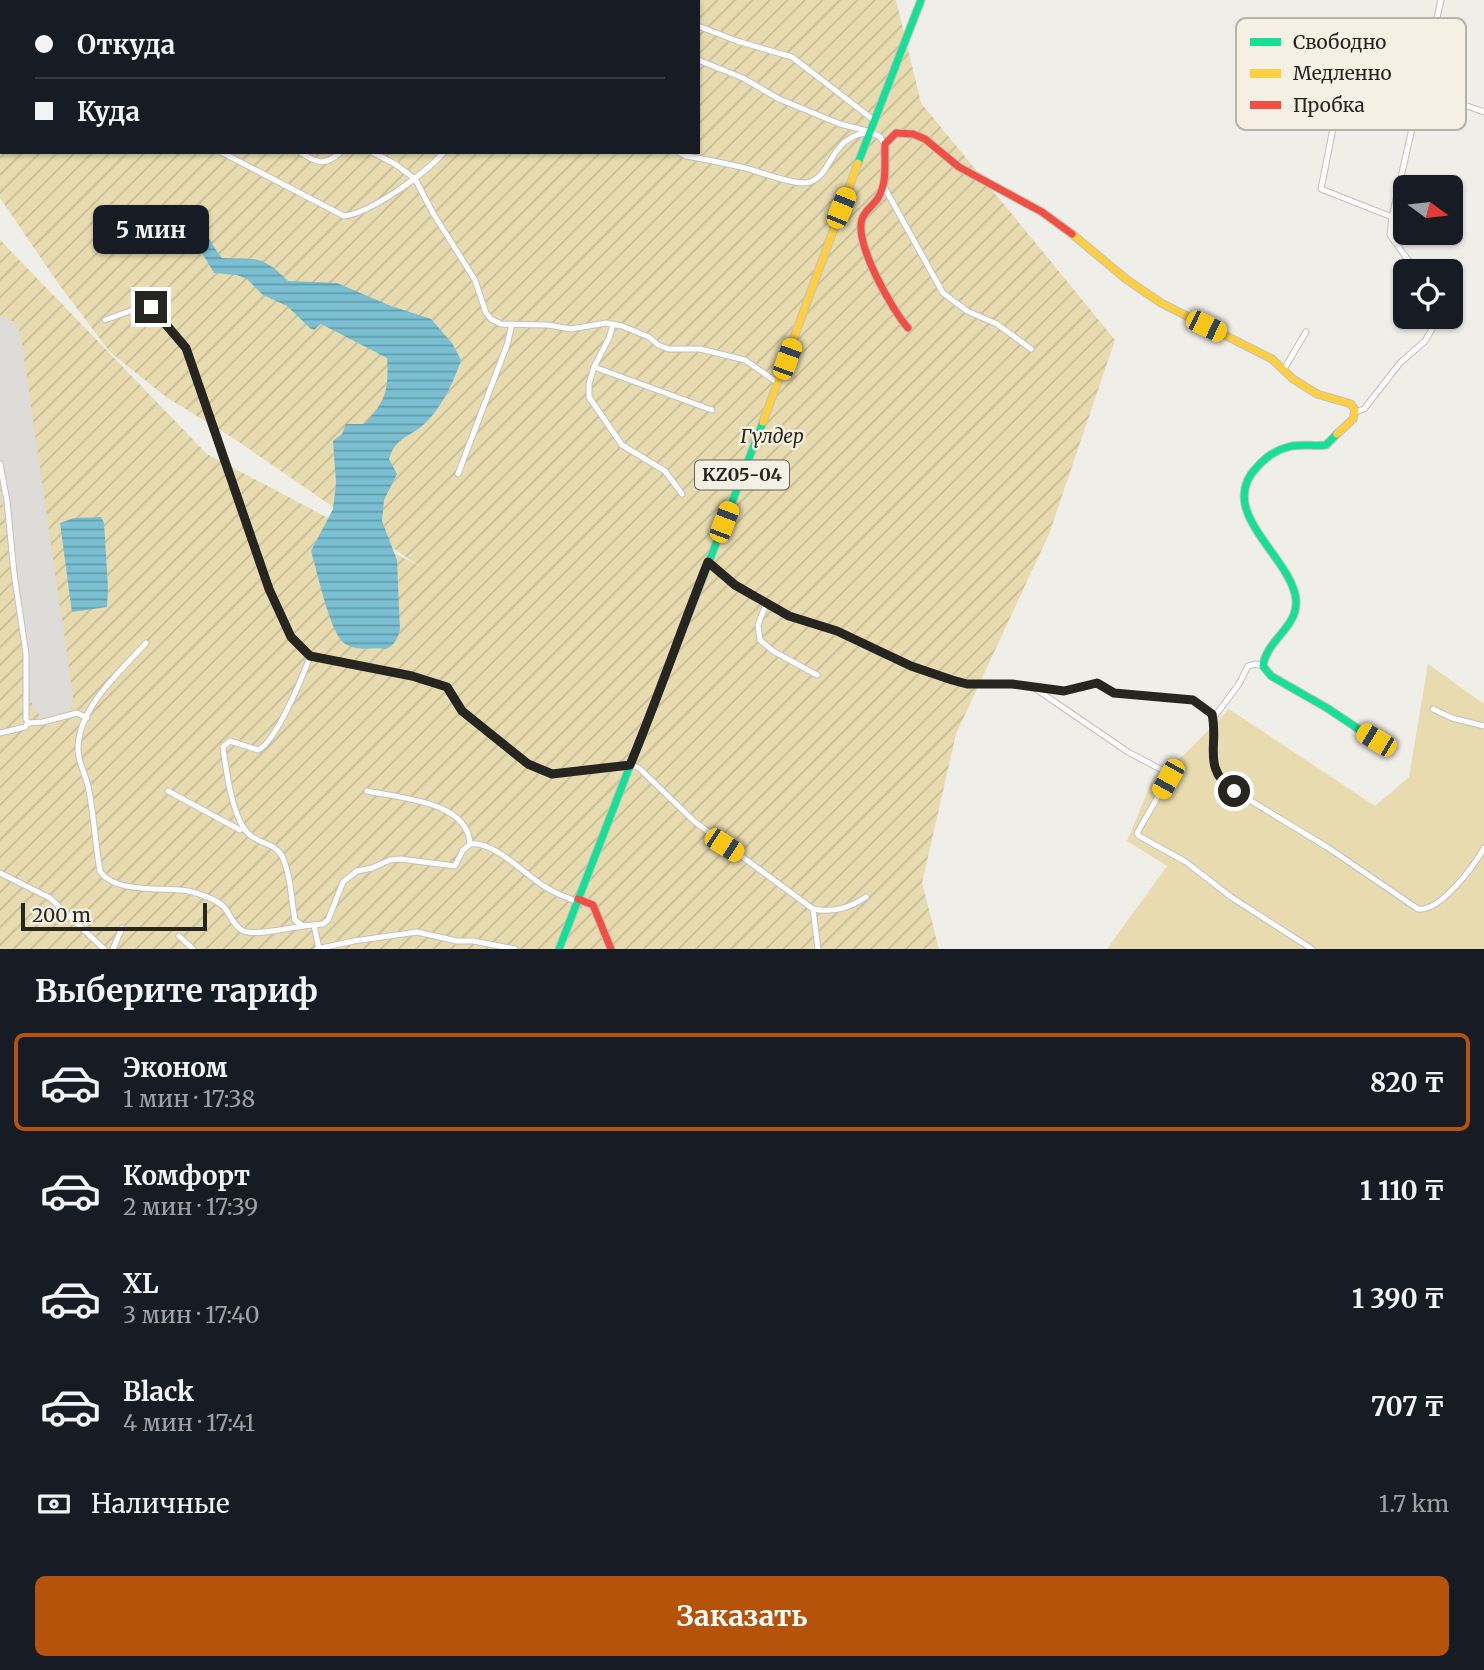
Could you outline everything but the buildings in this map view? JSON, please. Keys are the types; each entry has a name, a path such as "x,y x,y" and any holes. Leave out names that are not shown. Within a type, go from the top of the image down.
{"street":[{"name":"KZ05-04","path":"563,948 578,900 779,383 831,233 921,0"},
{"path":"1437,18 1441,0"},
{"path":"700,27 792,57 875,121"},
{"path":"700,61 750,81 779,99 880,137 885,144 883,185 878,197 864,211 859,231 861,242 902,324 908,328"},
{"path":"1466,106 1484,112"},
{"path":"1333,130 1321,189 1392,217"},
{"path":"1407,259 1390,235 1412,130"},
{"path":"682,154 803,184 817,178 839,148 858,134 871,132"},
{"path":"885,144 896,133 913,134 925,139 959,167 1059,224 1126,279 1161,303 1272,359 1293,379 1328,400 1351,404 1355,412"},
{"path":"225,154 344,216 365,208 415,179 442,154"},
{"path":"304,154 321,163 338,154"},
{"path":"376,154 415,179 475,280 491,320 500,324 548,325 571,329 606,323 637,331 669,349 700,349 745,360 779,383"},
{"path":"883,185 943,293 967,311 997,324 1031,349"},
{"path":"105,320 144,306 151,307 186,348 269,589 291,637 310,656 412,676 447,687 462,711 528,764 552,774 630,765 644,771 678,808 695,822 813,909 825,911 849,908 866,897"},
{"path":"458,474 507,345 512,324"},
{"path":"613,325 594,367 589,384 589,397 622,445 665,471 682,495"},
{"path":"1263,666 1264,657 1297,610 1288,575 1261,539 1243,500 1243,488 1249,476 1262,463 1286,447 1326,444 1348,424 1355,412 1364,409 1400,363 1424,341 1432,329"},
{"path":"1284,369 1306,332"},
{"path":"594,367 712,410"},
{"path":"0,464 26,654 28,723"},
{"path":"708,562 735,585 789,616 837,631 911,666 967,684 1012,684 1064,691 1097,683 1114,693 1193,700 1215,716 1239,684 1248,666 1256,664 1263,666 1271,676 1376,740"},
{"path":"766,604 758,625 760,640 773,651 817,675"},
{"path":"146,643 103,689 87,719 78,748 81,768 88,785 100,871 104,877 150,890 186,890 198,894 222,905 243,930 257,932 314,925 328,920 343,882 357,871 400,859 455,866 463,850 470,844 481,845 507,858 547,888 593,905 611,949"},
{"path":"303,926 295,920 291,887 282,856 273,846 256,839 243,827 237,814 223,747 230,741 258,750 266,745 276,730 310,656"},
{"path":"1033,687 1128,752 1166,772 1168,779 1137,833 1139,836 1186,862 1231,897 1312,949"},
{"path":"1433,709 1452,718 1484,726"},
{"path":"0,733 25,727 28,723 77,713 87,719"},
{"path":"1212,714 1213,762 1223,784 1327,847 1418,909 1430,907 1447,895 1484,848"},
{"path":"168,791 224,823 240,830 243,827"},
{"path":"367,791 446,809 467,827 470,844"},
{"path":"0,873 50,898 104,949"},
{"path":"813,909 818,949"},
{"path":"314,925 318,949 417,932 515,949"},
{"path":"113,949 122,928"},
{"path":"179,936 193,949"},
{"path":"354,941 356,949"}],"green space":[{"name":"Гүлдер","path":"700,0 896,0 921,103 1115,340 1049,534 956,734 922,883 939,949 0,949 0,240 207,454 419,566 236,440 166,397 110,352 60,286 0,198 0,154 700,154"},
{"path":"1428,664 1484,704 1484,949 1107,949 1167,866 1127,841 1154,776 1184,755 1229,709 1375,806 1409,777"}],"water":[{"path":"191,216 222,258 264,262 288,281 337,283 391,306 431,319 452,343 461,360 450,387 435,412 422,426 398,442 389,459 397,474 384,500 382,521 397,560 400,630 392,646 386,649 354,648 339,637 329,615 311,551 333,509 336,483 333,441 342,434 346,424 364,424 377,409 386,387 387,358 321,324 314,330 310,328 287,306 263,295 247,279 237,275 214,273 194,240 174,221"},
{"path":"101,517 104,523 107,607 72,612 60,523 74,518"}],"runway":[{"path":"0,338 52,698"}],"traffic: fast":[{"path":"858,163 921,0"},
{"path":"559,949 763,422"},
{"path":"1337,434 1326,445 1293,446 1275,452 1257,467 1246,484 1244,500 1249,517 1282,567 1296,600 1292,618 1265,657 1263,666 1271,676 1375,740"}],"traffic: slow":[{"path":"763,422 858,163"},
{"path":"1072,234 1126,279 1161,303 1272,359 1293,379 1317,394 1351,404 1355,410 1353,419 1337,434"}],"traffic: jam":[{"path":"908,328 876,276 861,230 863,216 878,198 883,185 885,144 896,133 913,134 925,139 959,167 1042,212 1072,234"},
{"path":"578,899 593,905 611,949"}],"route":[{"path":"151,307 186,348 269,589 291,637 310,656 412,676 447,687 462,711 528,764 557,775 630,765 708,562 735,585 789,616 837,631 911,666 952,680 967,684 1012,684 1064,691 1097,683 1114,693 1193,700 1212,714 1213,762 1223,784 1234,791"}]}
